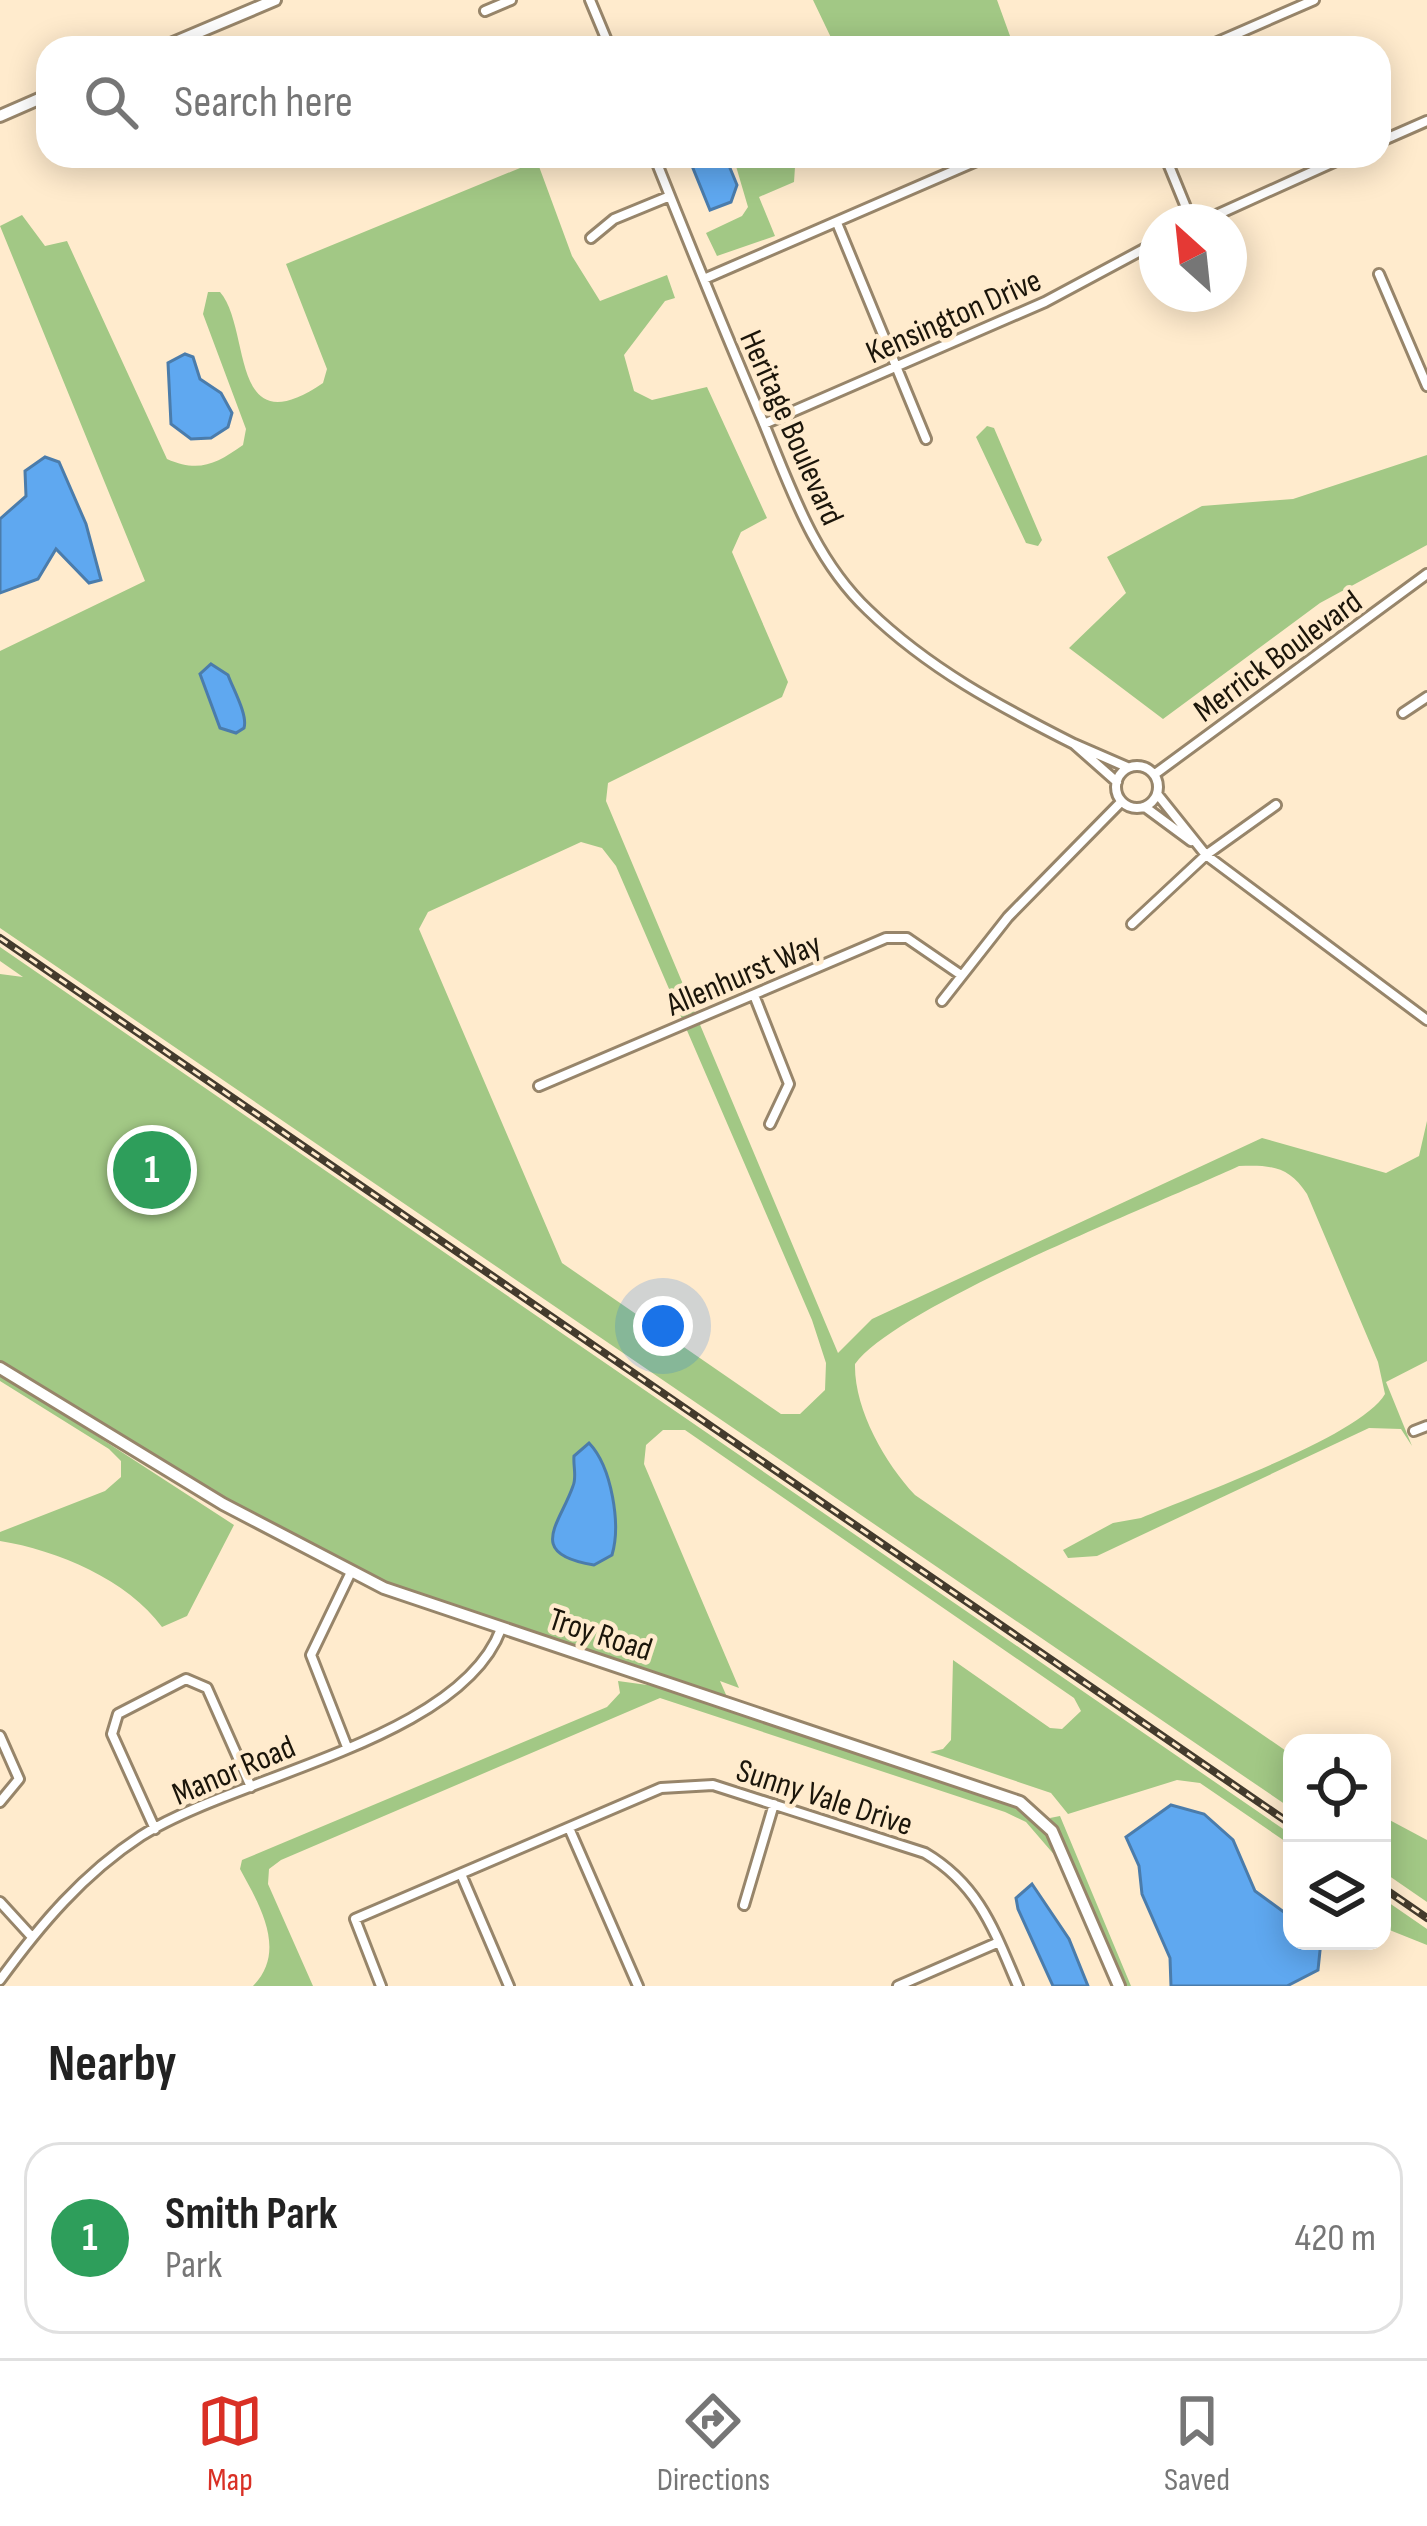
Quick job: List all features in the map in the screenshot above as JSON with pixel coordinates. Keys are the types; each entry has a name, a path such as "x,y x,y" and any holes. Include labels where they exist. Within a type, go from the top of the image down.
{"street":[{"path":"190,36 275,0"},
{"path":"485,10 511,0"},
{"path":"590,0 605,36"},
{"path":"1232,36 1314,0"},
{"path":"0,116 36,100"},
{"path":"1391,137 1427,122"},
{"name":"Heritage Boulevard","path":"659,168 802,517 864,607 967,689 1129,768"},
{"path":"704,279 961,168"},
{"path":"1171,168 1188,204"},
{"path":"1237,204 1320,168"},
{"path":"591,238 614,219 670,196"},
{"path":"837,223 926,439"},
{"name":"Kensington Drive","path":"764,424 1045,302 1139,252"},
{"path":"1379,274 1427,386"},
{"name":"Merrick Boulevard","path":"1155,774 1427,574"},
{"path":"1403,712 1427,697"},
{"name":"Heritage Boulevard","path":"1075,744 1117,782"},
{"path":"1121,802 1117,782 1129,768 1143,766 1155,774 1158,795 1191,842"},
{"path":"1145,807 1158,795"},
{"path":"1121,802 1145,807 1427,1020"},
{"path":"942,1000 1008,917 1121,802"},
{"path":"1132,924 1206,855 1276,805"},
{"name":"Allenhurst Way","path":"539,1086 898,936 919,944 961,975"},
{"path":"754,995 789,1084 770,1124"},
{"name":"Troy Road","path":"0,1368 146,1459 351,1572 500,1629 1020,1802 1052,1831 1119,1986"},
{"path":"1414,1431 1427,1426"},
{"path":"347,1747 310,1655 351,1572"},
{"name":"Manor Road","path":"0,1980 60,1902 155,1829 421,1714 490,1652 500,1629"},
{"path":"155,1829 112,1734 118,1714 186,1679 207,1688 250,1787"},
{"path":"0,1736 20,1779 0,1802"},
{"name":"Sunny Vale Drive","path":"381,1986 355,1919 661,1788 688,1783 713,1785 925,1853 951,1869 985,1908 1018,1986"},
{"path":"744,1905 774,1804"},
{"path":"568,1828 638,1986"},
{"path":"461,1874 509,1986"},
{"path":"0,1902 32,1936"},
{"path":"898,1986 999,1942"}],"green space":[{"path":"813,0 997,0 1010,36 830,36"},
{"path":"520,168 540,168 572,256 600,301 667,275 675,298 665,301 624,355 634,391 652,400 707,387 767,518 741,532 732,552 788,682 782,697 608,783 606,801 838,1353 872,1319 1262,1138 1386,1173 1419,1156 1427,1121 1427,1361 1386,1382 1412,1446 1401,1429 1369,1428 1097,1556 1068,1558 1063,1550 1113,1523 1141,1518 1311,1446 1370,1411 1385,1394 1378,1362 1307,1194 1293,1178 1270,1167 1239,1166 975,1285 922,1313 855,1364 860,1399 873,1434 915,1495 1283,1749 1283,1803 0,928 0,651 145,581 0,226 22,215 45,246 67,241 167,459 207,464 243,445 246,429 203,314 208,292 220,292 230,309 257,393 271,401 293,399 323,383 327,369 286,264","holes":["581,842 602,848 616,866 812,1320 826,1363 825,1390 800,1414 781,1414 562,1263 419,929 428,912"]},
{"path":"737,168 795,168 794,182 759,197 775,236 717,256 706,233 742,216 748,207"},
{"path":"987,426 994,428 1042,540 1038,546 1026,543 976,437"},
{"path":"1427,455 1427,545 1320,603 1163,719 1069,648 1126,593 1107,557 1202,506 1293,499"},
{"path":"0,947 1283,1829 1283,1840 1200,1783 1177,1780 1068,1814 1051,1793 930,1752 943,1749 951,1740 953,1660 1050,1728 1062,1729 1081,1711 1074,1698 685,1430 663,1430 646,1445 644,1464 739,1688 720,1681 727,1697 376,1582 172,1471 0,1361 0,974 23,977 0,961"},
{"path":"0,1373 234,1525 187,1616 162,1627 130,1595 90,1570 0,1541 0,1532 105,1491 121,1477 121,1461 0,1381"},
{"path":"618,1681 662,1687 1015,1805 1044,1827 1057,1858 1026,1822 1005,1812 660,1698 281,1860 269,1869 268,1884 313,1986 253,1986 263,1972 269,1943 262,1912 240,1869 242,1860 607,1707 620,1693"},
{"path":"1060,1816 1131,1986 1123,1986 1050,1818"},
{"path":"1391,1821 1427,1840 1427,1902 1391,1877"},
{"path":"1391,1904 1427,1929 1427,1945 1391,1931"}],"water":[{"path":"693,168 730,168 737,185 731,202 710,210"},
{"path":"185,354 193,357 200,379 221,393 232,413 228,427 211,438 191,439 171,424 168,363"},
{"path":"45,457 59,462 86,524 101,580 89,583 56,549 38,579 0,593 0,519 26,496 25,471"},
{"path":"211,664 228,675 239,702 245,723 236,733 220,728 200,674"},
{"path":"589,1443 609,1481 615,1528 612,1555 594,1565 560,1553 553,1536 574,1483 574,1456"},
{"path":"1171,1805 1204,1814 1233,1840 1255,1891 1283,1911 1283,1950 1320,1950 1318,1970 1287,1986 1171,1986 1170,1958 1142,1894 1139,1866 1126,1837"},
{"path":"1032,1884 1069,1939 1088,1986 1053,1986 1018,1909 1016,1898"}],"railway":[{"path":"0,938 1283,1819"},
{"path":"1391,1893 1427,1918"}],"place":[{"name":"Smith Park","path":"152,1170"}]}
